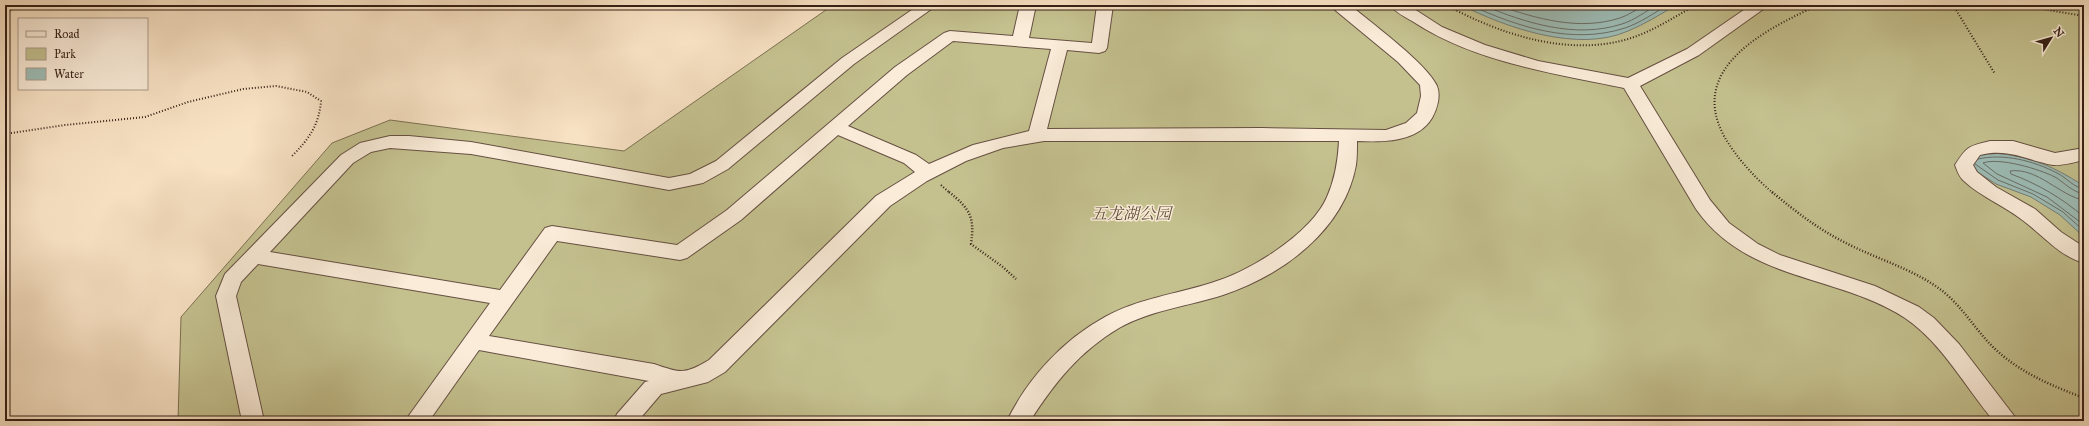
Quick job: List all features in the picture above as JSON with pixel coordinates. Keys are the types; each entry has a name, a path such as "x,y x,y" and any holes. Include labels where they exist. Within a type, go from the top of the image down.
{"street":[{"path":"254,421 226,296 232,279 347,159 366,147 390,142 410,142 471,148 669,184 687,183 705,176 722,165 848,61 929,5"},
{"path":"1020,42 1028,5"},
{"path":"416,421 552,234 680,253 734,215 901,71 950,36 1099,48 1105,5"},
{"path":"624,421 653,388 674,381 700,376 717,366 883,201 941,164 989,145 1015,138 1037,136 1255,134 1386,136 1403,132 1418,125 1427,113 1431,96 1427,84 1416,71 1349,12 1337,5"},
{"path":"1398,5 1436,30 1479,48 1535,65 1630,84 1693,52 1761,5"},
{"path":"1037,136 1060,45"},
{"path":"1630,84 1708,213 1729,235 1743,245 1772,260 1871,292 1911,312 1930,326 1949,345 1995,408 2007,421"},
{"path":"836,127 910,159 928,172"},
{"path":"1018,421 1045,380 1077,346 1113,322 1153,306 1218,289 1256,272 1296,247 1316,226 1336,199 1347,165 1348,136"},
{"path":"2084,154 2055,159 2013,148 1990,147 1974,151 1964,165 1969,176 1989,191 2028,214 2054,237 2084,256"},
{"path":"254,256 505,298"},
{"path":"474,341 654,373 674,381"}],"path":[{"path":"1446,5 1494,28 1546,41 1578,46 1607,44 1628,39 1696,5"},
{"path":"1818,5 1778,25 1751,44 1739,54 1719,78 1714,97 1714,109 1718,123 1731,147 1762,183 1798,214 1852,247 1934,285 1956,301 1990,344 2009,361 2036,379 2084,398"},
{"path":"1953,5 1995,74"},
{"path":"2018,5 2084,16"},
{"path":"5,134 65,125 145,117 188,102 243,89 276,86 307,92 321,101 320,117 313,135 292,156"},
{"path":"928,172 971,214 974,227 971,244 1003,267 1016,279"}],"green space":[{"name":"五龙湖公园","path":"833,5 2084,5 2084,421 178,421 181,317 332,143 390,120 624,151"}],"water":[{"path":"1461,5 1676,5 1628,31 1608,37 1565,39 1543,35 1499,22"},
{"path":"1986,152 2026,158 2048,166 2084,186 2084,237 2060,215 2031,197 1996,184 1971,168 1971,158"}],"waterway":[{"path":"5,12 14,5"}]}
